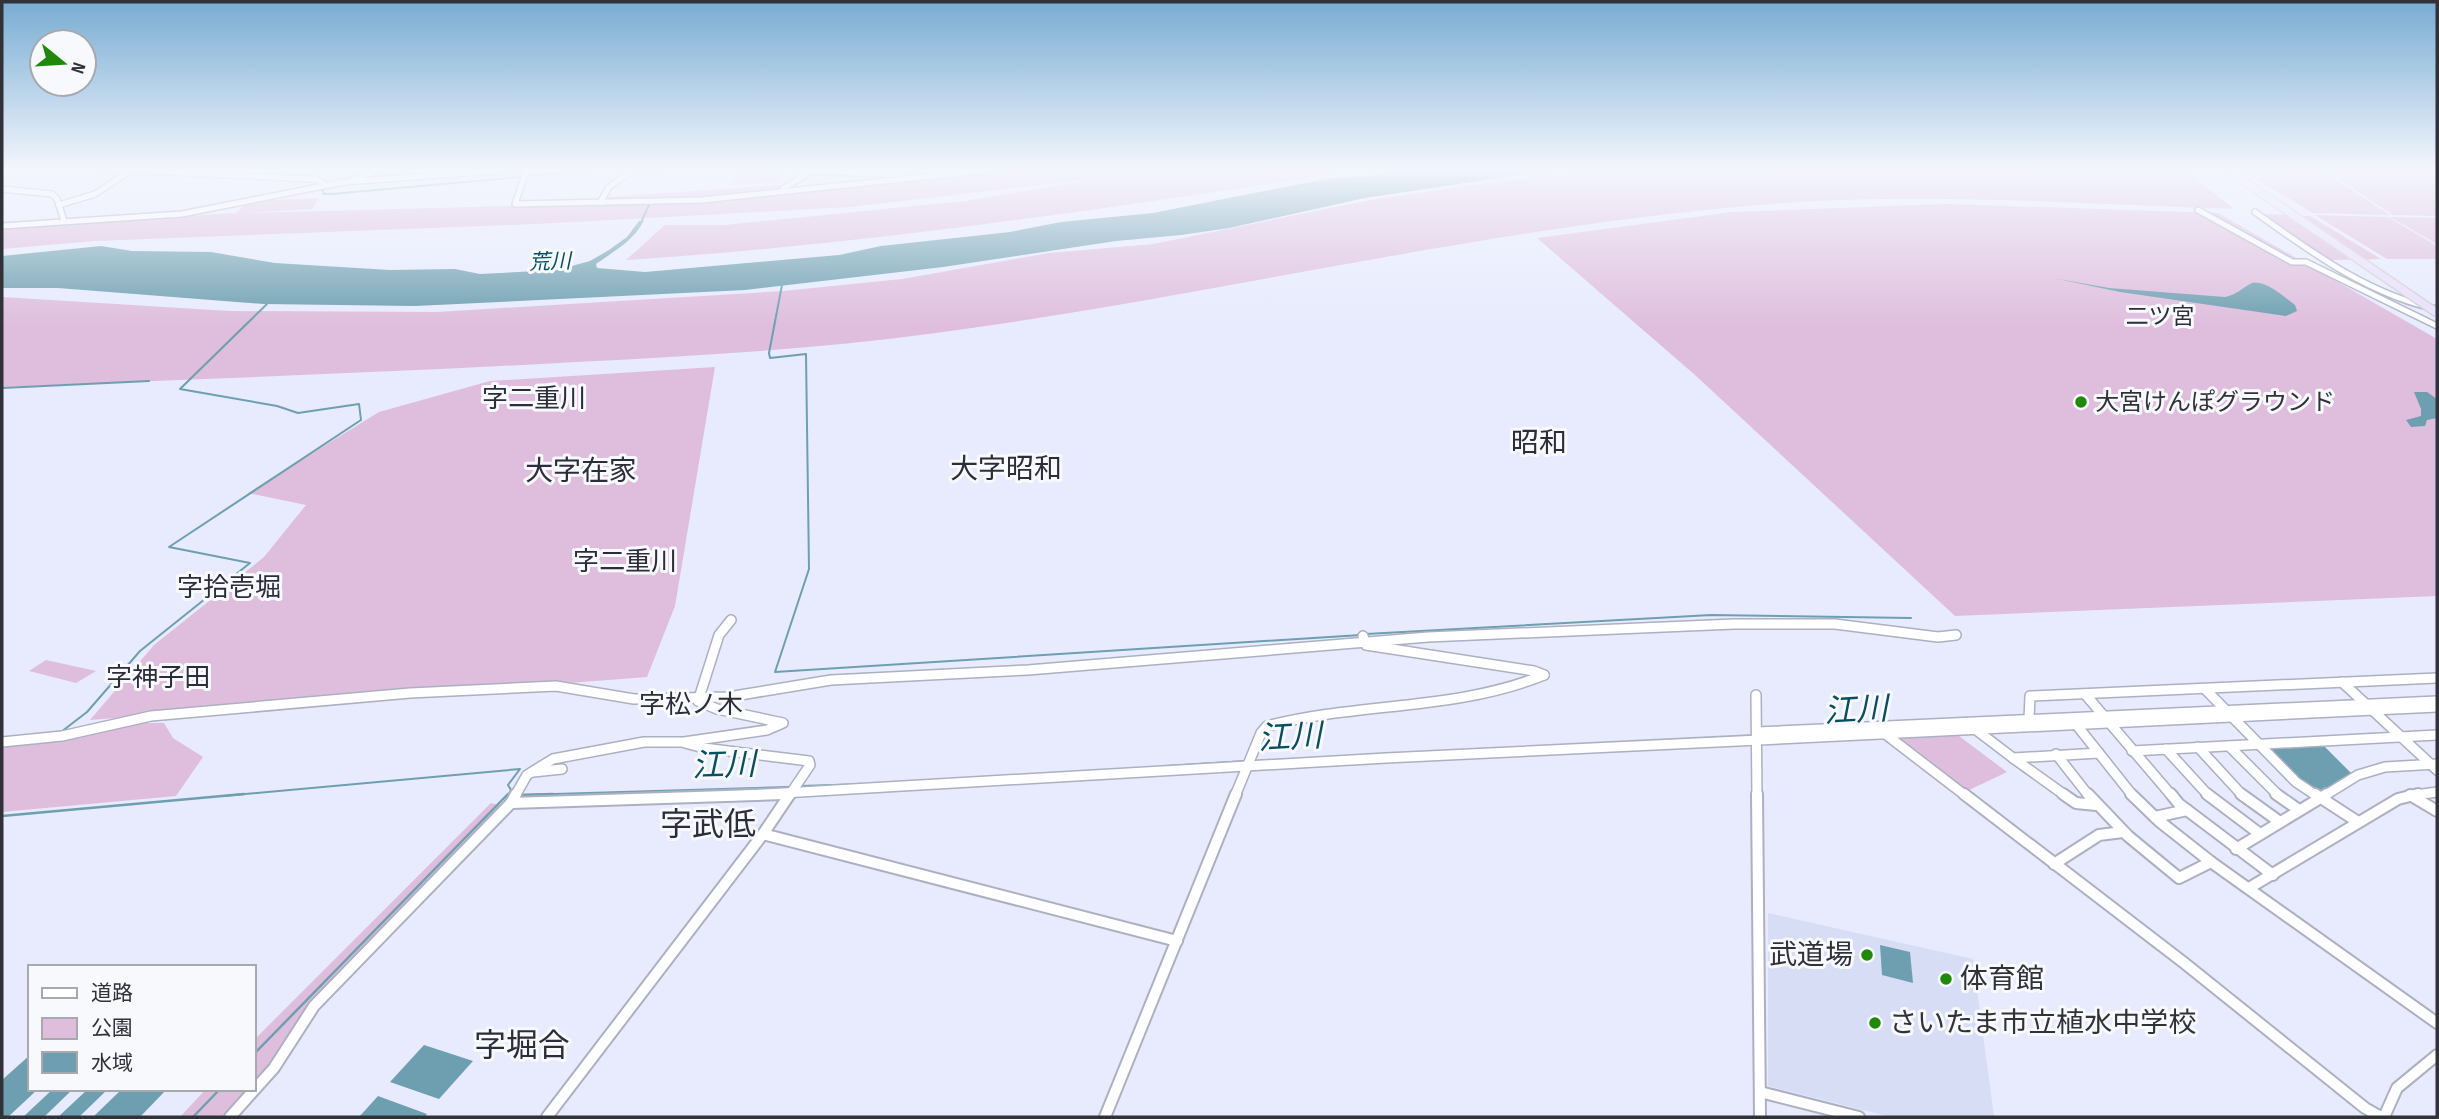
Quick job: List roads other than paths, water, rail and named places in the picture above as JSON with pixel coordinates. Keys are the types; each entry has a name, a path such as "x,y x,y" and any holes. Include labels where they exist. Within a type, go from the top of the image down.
{"main road":[{"path":"2304,221 2437,311"}],"street":[{"path":"2,226 61,221"},
{"path":"2220,221 2292,262 2306,262 2437,326"},
{"path":"2268,221 2302,246 2395,298 2437,311"},
{"path":"256,1088 274,1068 303,1020 321,999 515,798 527,775 553,759 644,742 684,742 767,730 783,723 771,717 701,704 698,698 719,635 731,621"},
{"path":"2,741 62,736 151,716 410,693 556,686 634,699 742,696 844,679 1028,670 1364,639 1734,624 1835,624 1938,637 1956,635"},
{"path":"1105,1117 1261,733 1267,726 1318,714 1489,693 1544,675 1416,651 1366,645 1364,639"},
{"path":"2029,719 2030,696 2437,678"},
{"path":"2342,682 2435,766"},
{"path":"2205,689 2296,782 2358,822"},
{"path":"2085,694 2132,751 2187,810 2273,874"},
{"path":"1756,695 1760,1117"},
{"path":"515,798 796,788 1757,736 2369,707 2437,701"},
{"path":"2369,707 2437,707"},
{"path":"1757,736 1884,733 2029,719 2074,721 2130,793 2155,817 2211,862 2437,1023"},
{"path":"1972,726 2076,803 2096,805"},
{"path":"1884,733 2267,1028 2365,1108 2382,1117 2394,1089 2437,1055"},
{"path":"2132,751 2437,735"},
{"path":"547,1117 763,834 810,765 803,759 697,747 684,742"},
{"path":"2229,746 2272,791 2299,810"},
{"path":"2198,747 2244,797 2280,822"},
{"path":"2166,749 2207,794 2260,834"},
{"path":"2013,758 2099,753"},
{"path":"2056,754 2096,805 2123,832 2179,878 2211,862"},
{"path":"2236,849 2358,775 2385,766 2435,766"},
{"path":"527,775 540,770 562,769"},
{"path":"2249,888 2410,794 2437,792"},
{"path":"2410,794 2437,811"},
{"path":"2155,817 2187,810"},
{"path":"2054,864 2099,835 2123,832"},
{"path":"763,834 1177,941"},
{"path":"230,1117 253,1091"},
{"path":"1760,1092 1859,1117"}],"water":[{"name":"荒川","path":"639,221 643,221 629,240 596,264 597,268 645,272 839,255 881,246 1010,232 1061,222 1260,221 1181,235 1116,241 943,267 745,290 415,306 264,304 58,288 2,288 2,256 101,246 132,251 211,252 275,263 390,270 455,269 480,274 557,270 590,261 627,237"},
{"path":"2053,278 2109,288 2225,297 2250,284 2261,283 2295,305 2297,311 2286,316 2120,292"},
{"path":"2414,392 2427,392 2437,399 2437,418 2427,420 2425,426 2411,427 2406,420 2421,416"},
{"path":"2323,745 2351,773 2318,793 2301,782 2269,748"},
{"path":"1880,945 1910,952 1913,983 1882,975"},
{"path":"424,1045 473,1061 439,1099 390,1082"},
{"path":"28,1057 28,1091 36,1091 8,1117 2,1117 2,1080"},
{"path":"51,1091 71,1091 44,1117 23,1117"},
{"path":"86,1091 106,1091 79,1117 58,1117"},
{"path":"120,1091 165,1091 140,1117 93,1117"},
{"path":"378,1096 427,1114 425,1117 359,1117"}],"waterway":[{"path":"782,285 769,353 770,358 806,354 809,569 775,672 1361,635"},
{"path":"61,732 87,712 140,651 250,563 169,547 361,420 359,404 298,413 277,406 180,389 267,304"},
{"path":"2,388 149,381"},
{"path":"1366,634 1711,615 1911,618"},
{"name":"江川","path":"1255,761 1291,759"},
{"name":"江川","path":"1167,766 1246,761"},
{"path":"224,796 520,769 508,785 511,790 509,794"},
{"name":"江川","path":"801,786 868,784"},
{"name":"江川","path":"553,794 521,795 791,787"},
{"path":"2,816 244,794"},
{"name":"江川","path":"256,1052 508,794"},
{"name":"江川","path":"193,1117 218,1091"}],"place":[{"name":"大宮けんぽグラウンド","path":"2081,402"},
{"name":"武道場","path":"1867,955"},
{"name":"体育館","path":"1946,979"},
{"name":"さいたま市立植水中学校","path":"1875,1023"}],"district":[{"name":"二ツ宮","path":"2160,317"},
{"name":"字二重川","path":"534,399"},
{"name":"昭和","path":"1539,443"},
{"name":"大字昭和","path":"1006,469"},
{"name":"大字在家","path":"581,471"},
{"name":"字二重川","path":"625,562"},
{"name":"字拾壱堀","path":"229,588"},
{"name":"字神子田","path":"158,678"},
{"name":"字松ノ木","path":"691,705"},
{"name":"字武低","path":"708,825"},
{"name":"字堀合","path":"522,1046"}]}
